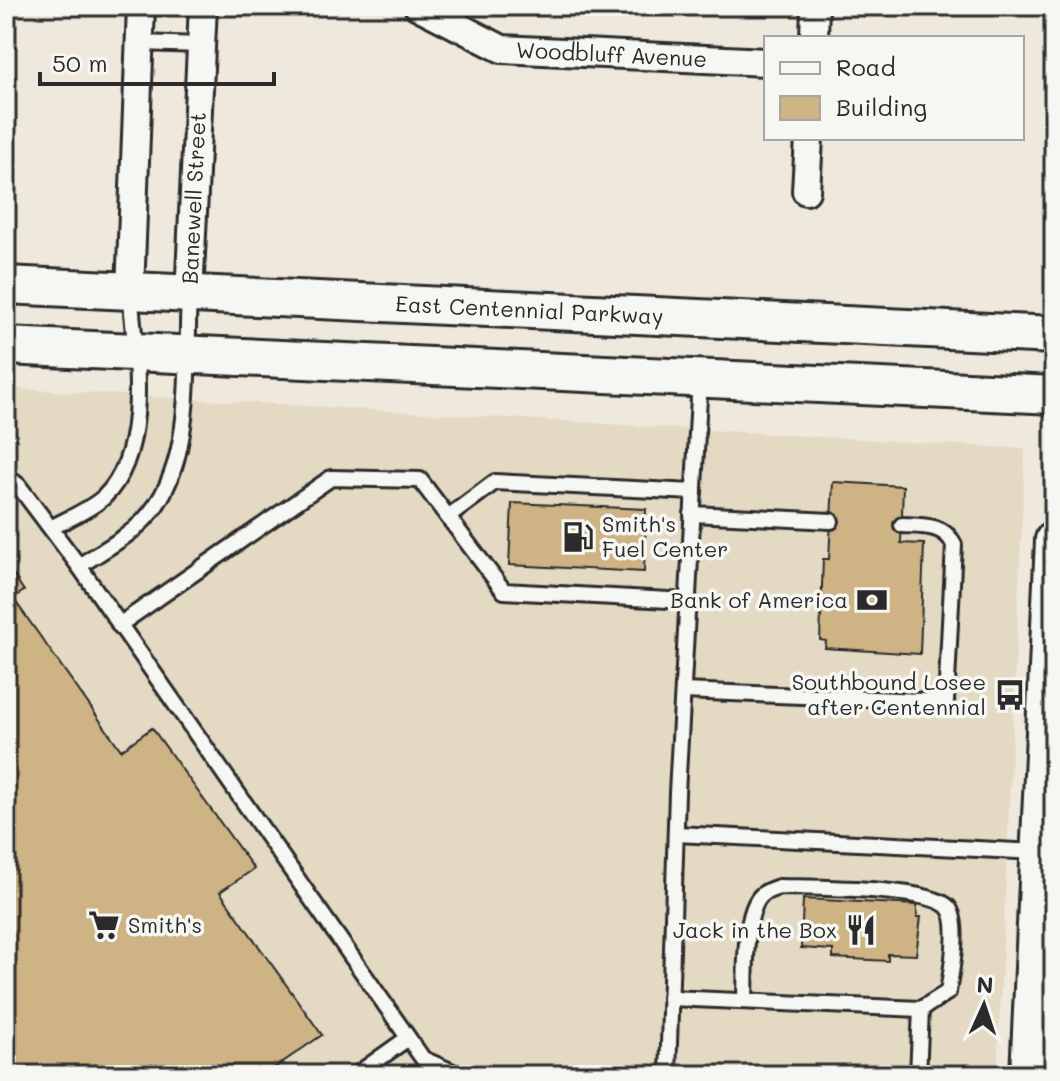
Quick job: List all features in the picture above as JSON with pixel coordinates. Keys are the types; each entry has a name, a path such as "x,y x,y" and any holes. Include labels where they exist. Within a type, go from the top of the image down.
{"main road":[{"name":"East Centennial Parkway","path":"6,285 1054,335"},
{"path":"6,346 1054,395"},
{"path":"1029,1075 1054,540"}],"street":[{"path":"130,291 141,6"},
{"name":"Banewell Street","path":"189,296 203,6"},
{"name":"Woodbluff Avenue","path":"418,6 502,49 764,62"},
{"path":"814,36 815,6"},
{"path":"806,191 809,140"}],"lane":[{"path":"140,43 202,45"},
{"path":"51,528 103,498 129,463 135,435 135,352 130,291"},
{"path":"79,566 144,520 168,484 181,451 189,296"},
{"path":"668,1075 676,834 700,379"},
{"path":"6,476 18,485 79,566 423,1059 455,1073 489,1075"},
{"path":"119,625 331,478 420,480 504,591 687,601"},
{"path":"448,517 495,482 694,492"},
{"path":"692,514 831,521"},
{"path":"683,691 946,702 954,545 949,535 940,530 902,525"},
{"path":"676,834 1039,852"},
{"path":"670,998 921,1009 948,992 953,917 948,908 934,898 910,894 779,887 763,893 755,904 745,1001"},
{"path":"918,1075 921,1009"},
{"path":"356,1075 408,1038"}],"shaded area":[{"path":"6,388 1025,449 997,1075 6,1075"}],"building":[{"name":"Bank of America","path":"833,482 903,486 901,543 924,544 920,654 825,648 826,641 820,640 823,559 829,559"},
{"name":"Smith's Fuel Center","path":"512,503 646,509 644,572 509,565"},
{"path":"6,563 24,591 13,598 121,750 152,728 254,869 220,892 322,1035 264,1075 6,1075"},
{"name":"Jack in the Box","path":"803,899 917,905 917,917 921,917 916,955 888,954 888,961 833,958 833,950 801,948"}],"place":[{"name":"Smith's Fuel Center","path":"578,537"},
{"name":"Bank of America","path":"872,600"},
{"name":"Southbound Losee after Centennial","path":"1010,695"},
{"name":"Smith's","path":"104,925"},
{"name":"Jack in the Box","path":"861,930"}]}
